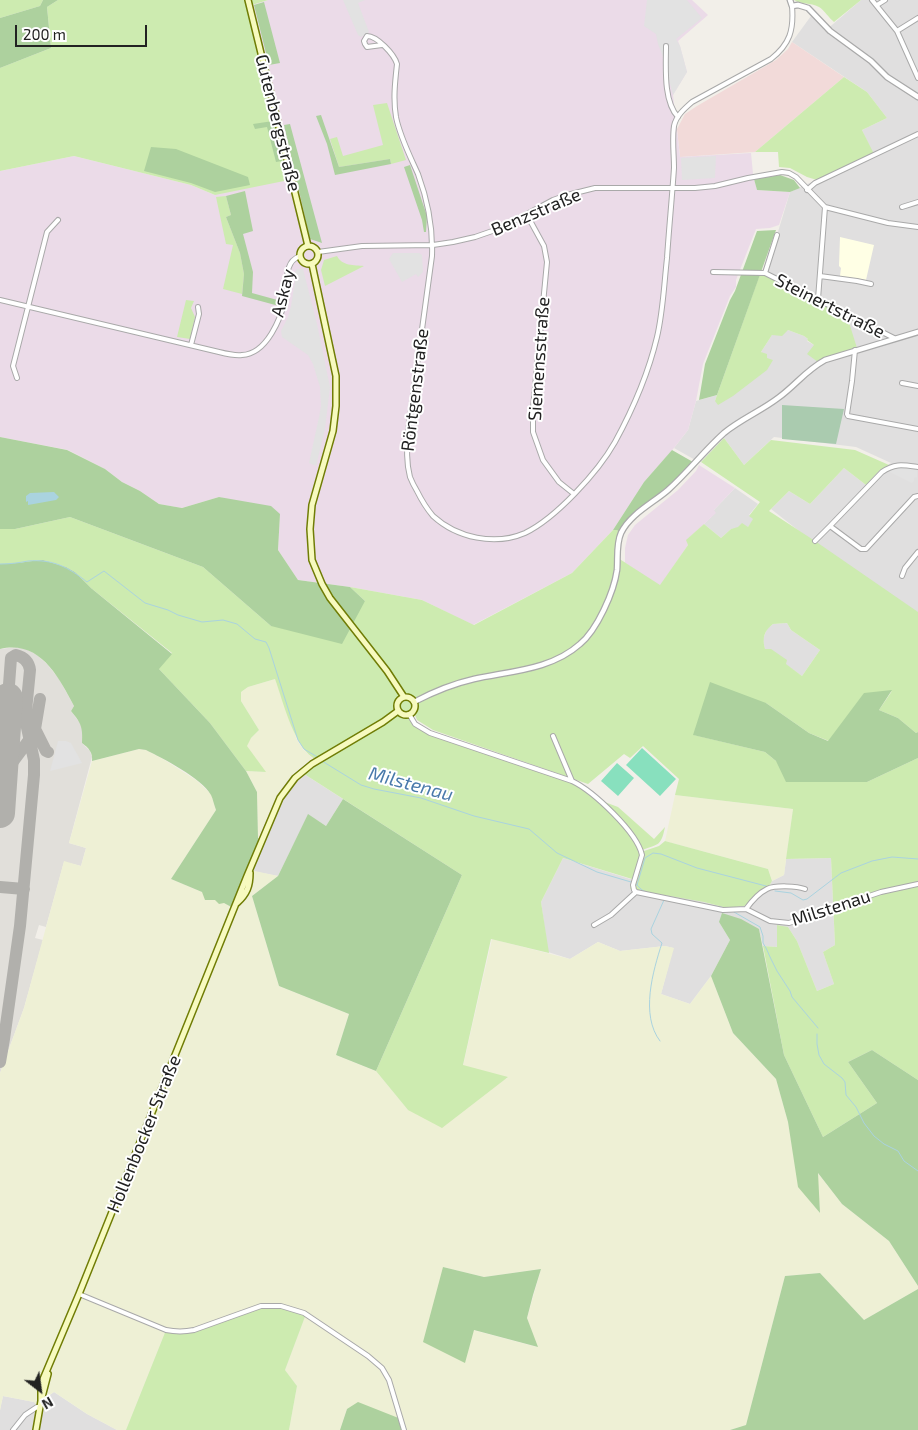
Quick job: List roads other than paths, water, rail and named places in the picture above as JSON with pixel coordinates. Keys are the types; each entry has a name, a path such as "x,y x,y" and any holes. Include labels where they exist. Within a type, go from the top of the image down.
{"main road":[{"name":"Gutenbergstraße","path":"248,0 308,246"},
{"path":"308,246 315,248 318,252 317,260 312,264 304,263 300,256 302,249 308,246"},
{"path":"312,264 336,376 336,406 333,431 312,505 310,529 312,560 330,598 387,670 404,697 410,698 414,702 414,708 409,714 403,714 398,711 398,702 404,697"},
{"name":"Hollenbocker Straße","path":"36,1430 50,1365 280,798 295,778 320,759 383,722 398,711"}],"street":[{"path":"666,46 666,80 673,112 678,117 682,110 692,102 777,54 787,42 793,25 790,0"},
{"path":"872,0 896,31 918,78"},
{"path":"877,5 886,0"},
{"path":"792,6 798,5 808,8 830,31 871,60 887,77 917,95"},
{"path":"896,31 918,18"},
{"name":"Röntgenstraße","path":"382,45 391,53 397,64 394,98 396,118 400,134 427,202 433,245 408,432 407,460 411,479 420,498 433,516 448,527 465,535 483,539 502,539 524,534 558,511 613,445 631,411 645,379 657,336 663,300 672,187 674,125 678,117"},
{"path":"807,190 815,183 918,134"},
{"name":"Benzstraße","path":"318,252 362,246 433,245 454,242 501,228 553,200 582,190 596,188 695,188 715,186 782,172 796,177 825,208"},
{"path":"902,207 918,202"},
{"path":"818,299 825,208 888,223 918,227"},
{"name":"Siemensstraße","path":"527,215 544,246 547,262 533,408 533,432 543,460 560,482 574,494"},
{"path":"17,378 13,366 47,232 58,220"},
{"name":"Steinertstraße","path":"765,273 778,235"},
{"name":"Askay","path":"0,300 242,356 255,352 263,346 271,334 286,296 288,269 291,261 300,256"},
{"name":"Steinertstraße","path":"713,272 765,273 894,338"},
{"path":"820,276 857,280 871,284"},
{"path":"191,345 199,314 198,307"},
{"path":"414,702 457,683 543,664 564,656 577,647 593,630 608,598 617,570 619,537 630,520 666,491 718,439 735,425 780,397 816,365 855,350 918,332"},
{"path":"855,350 848,416 918,429"},
{"path":"902,383 918,386"},
{"path":"815,541 882,472 895,465 918,467"},
{"path":"830,526 862,549 866,549 914,497 918,496"},
{"path":"902,576 905,568 918,552"},
{"path":"409,714 415,724 430,733 572,781 589,792 617,816 636,842 642,854 633,885 636,892 611,915 594,925"},
{"path":"553,736 572,781"},
{"name":"Milstenau","path":"636,892 723,910 746,909 770,922 789,923 880,892 918,884"},
{"name":"Milstenau","path":"746,909 751,902 768,889 798,887 805,889"},
{"path":"79,1294 166,1330 173,1331 188,1331 261,1306 281,1306 304,1313 368,1356 382,1368 389,1380 404,1430"},
{"path":"13,1430 25,1415 36,1407 40,1408"}],"water":[{"path":"54,492 59,497 56,500 28,505 28,501 26,502 26,496 30,493"}],"waterway":[{"name":"Milstenau","path":"0,564 45,561 67,568 87,582 104,571 145,603 202,622 223,620 237,624 255,639 266,642 298,740 304,749 319,758"},
{"name":"Milstenau","path":"322,761 361,785 421,798 474,816 529,829 557,853 597,872 637,885 645,858 653,853 661,854 697,868 766,886"},
{"name":"Milstenau","path":"775,891 791,893 803,900 807,899 841,873 872,861 892,857 918,859"},
{"path":"637,885 646,892"},
{"path":"672,898 725,908"},
{"path":"660,1041 654,1030 649,1006 652,979 662,943 652,934 651,929 664,900"},
{"path":"734,912 760,927 763,943 777,971 792,997 818,1028"},
{"path":"817,1034 819,1055 824,1064 845,1082 846,1095 856,1107 864,1123 874,1136 898,1151 904,1161 918,1171"}]}
